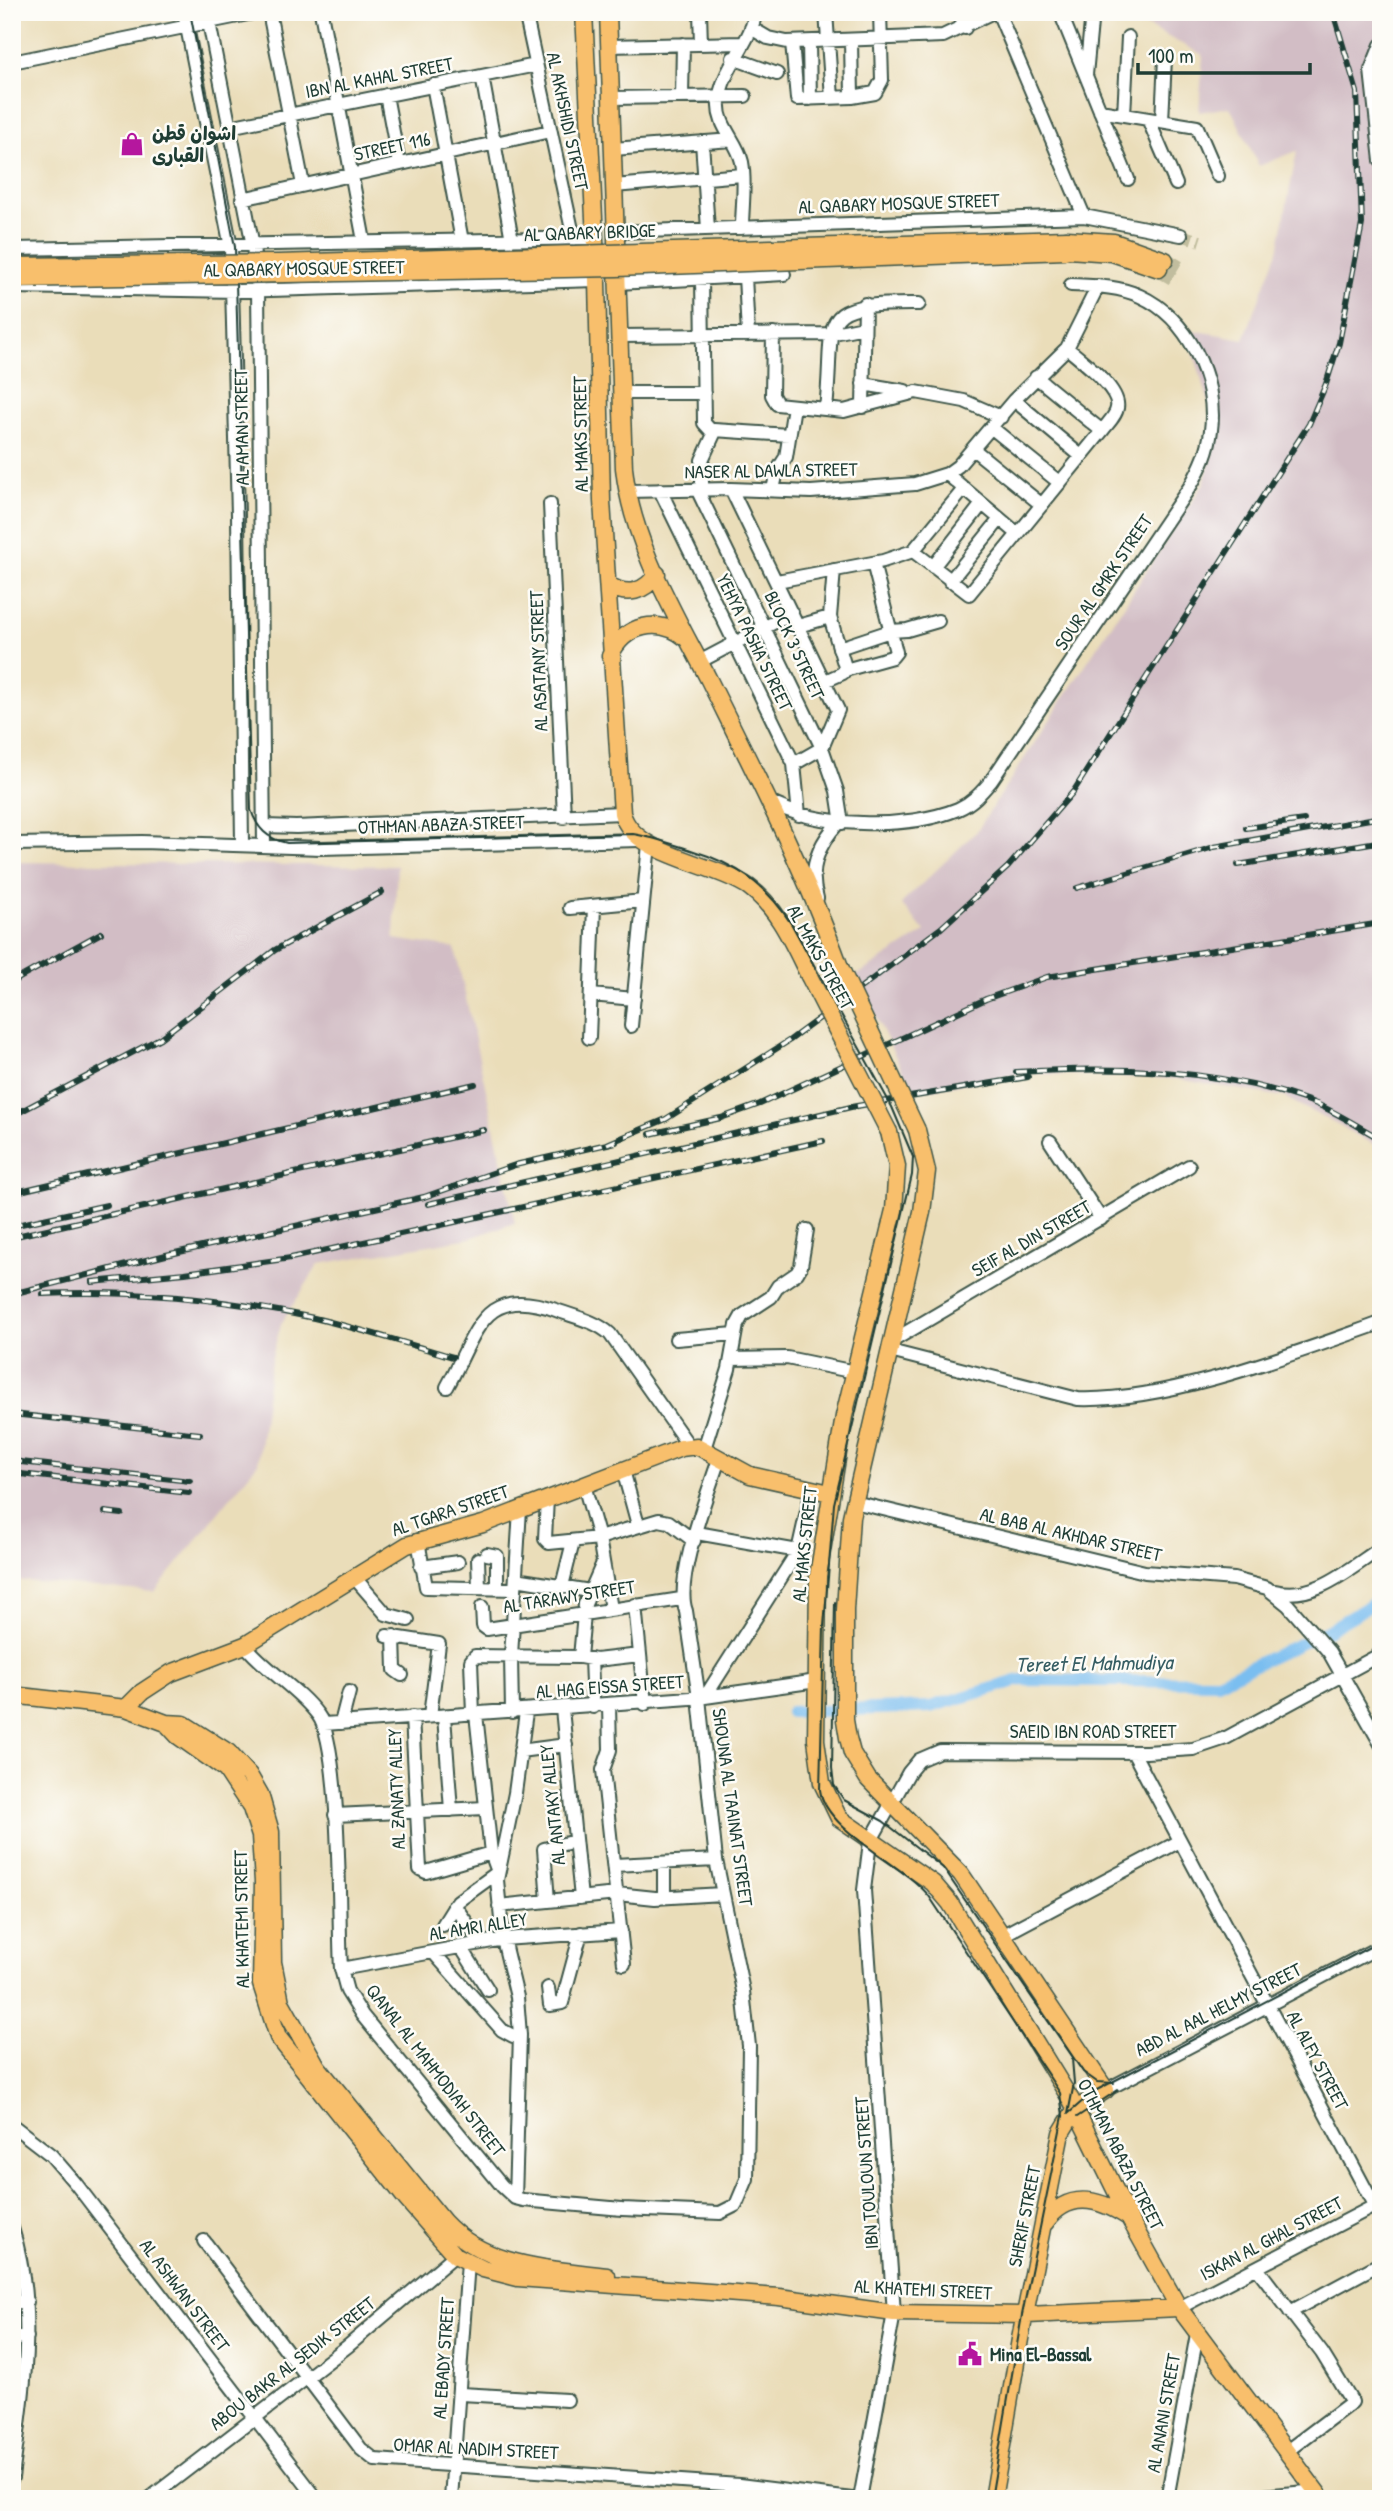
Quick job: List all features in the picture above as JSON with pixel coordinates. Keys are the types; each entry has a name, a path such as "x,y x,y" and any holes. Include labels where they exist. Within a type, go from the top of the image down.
{"main road":[{"name":"AL MAKS STREET","path":"584,12 597,280 610,656 622,813 628,827 645,842 721,872 750,888 774,911 889,1132 896,1158 897,1186 830,1493 818,1576 816,1741 822,1783 839,1818 870,1842"},
{"name":"AL MAKS STREET","path":"608,12 621,393 627,491 634,519 687,639 822,915 840,967 924,1149 926,1190 854,1502 848,1542 845,1637 848,1738 852,1753 867,1779 894,1804"},
{"name":"AL QABARY BRIDGE","path":"12,279 617,268 1114,242 1136,247 1162,265"},
{"name":"AL QABARY BRIDGE","path":"12,266 278,263 1066,245"},
{"path":"608,585 622,592 638,591 657,574"},
{"path":"610,656 618,641 639,627 664,626 687,639"},
{"path":"697,1447 750,1475 830,1493"},
{"name":"AL TGARA STREET","path":"126,1708 142,1692 171,1673 245,1645 418,1540 471,1528 623,1470 697,1447"},
{"path":"16,1694 126,1708 166,1723"},
{"name":"AL KHATEMI STREET","path":"166,1723 178,1736 226,1770 251,1808 260,1836 263,1882 261,1984 278,2037 407,2200 461,2259 518,2278 779,2297 894,2313 1025,2315 1179,2308"},
{"name":"AL KHATEMI STREET","path":"166,1723 193,1728 228,1752 249,1775 260,1794 272,1840 274,1962 281,2002 317,2066 444,2222 466,2243 503,2261 655,2282 666,2287"},
{"name":"OTHMAN ABAZA STREET","path":"894,1804 950,1860 1106,2090"},
{"name":"OTHMAN ABAZA STREET","path":"870,1842 922,1875 942,1892 1038,2042 1179,2308 1320,2495"},
{"name":"ABD AL AAL HELMY STREET","path":"1075,2110 1106,2090"},
{"name":"SHERIF STREET","path":"993,2499 1025,2315 1061,2133 1075,2110"},
{"path":"1044,2225 1055,2210 1077,2199 1102,2203 1129,2218"}],"street":[{"path":"12,62 185,19 258,12"},
{"path":"269,12 303,185"},
{"path":"321,12 364,241"},
{"name":"AL AKHSHIDI STREET","path":"525,12 574,239"},
{"path":"700,12 701,44"},
{"path":"742,228 742,161 721,122 719,96 733,58 751,28 755,12"},
{"path":"825,12 830,41 831,98"},
{"path":"792,42 795,96 810,99 875,93 880,88 880,12"},
{"path":"959,12 965,28"},
{"path":"751,28 768,38 792,42 943,36 995,12 1084,216"},
{"path":"1060,12 1128,179"},
{"path":"1086,77 1092,12"},
{"name":"AL AMAN STREET","path":"208,18 253,246 258,289 264,846"},
{"name":"AL AMAN STREET","path":"185,19 231,247 230,291 239,515 242,844"},
{"path":"1124,115 1128,37"},
{"path":"852,40 852,97"},
{"path":"808,42 810,99"},
{"path":"608,46 742,43"},
{"path":"682,97 683,44"},
{"path":"1381,45 1371,70 1381,161"},
{"path":"733,58 778,74"},
{"path":"1162,121 1165,58"},
{"name":"IBN AL KAHAL STREET","path":"229,127 536,65"},
{"path":"482,76 512,240"},
{"path":"433,85 462,241"},
{"path":"386,94 399,164"},
{"path":"611,99 745,96"},
{"path":"1100,111 1197,127 1218,176"},
{"path":"1147,119 1176,184"},
{"name":"STREET 116","path":"242,198 550,131"},
{"path":"613,149 732,139"},
{"path":"702,142 708,229"},
{"path":"614,186 742,175"},
{"name":"AL QABARY MOSQUE STREET","path":"616,232 1084,216 1135,223 1181,235"},
{"name":"AL QABARY MOSQUE STREET","path":"12,249 231,247 364,241 593,238"},
{"path":"617,283 784,274"},
{"path":"745,276 748,335"},
{"path":"702,278 704,423 714,430 789,435"},
{"name":"AL QABARY MOSQUE STREET","path":"12,287 230,291 597,280"},
{"name":"SOUR AL GMRK STREET","path":"768,801 799,815 840,823 936,816 960,809 980,794 1175,511 1202,466 1208,447 1212,408 1202,369 1188,340 1172,319 1151,302 1123,290 1071,285"},
{"path":"1018,534 947,474 973,449 1036,377 1068,348 1098,286"},
{"path":"826,409 829,334 834,321 847,310 865,304 919,304"},
{"path":"863,407 865,304"},
{"path":"619,336 829,334 864,327"},
{"path":"773,334 772,395 778,404 844,411 908,392"},
{"path":"914,551 966,595 971,593 1102,432 1116,413 1118,398 1112,389 1068,348"},
{"path":"1036,377 1102,432"},
{"path":"863,384 908,392 940,394 1001,417"},
{"path":"621,393 704,393"},
{"path":"1014,400 1082,456"},
{"path":"773,490 777,471 786,457 794,406"},
{"path":"992,428 1060,483"},
{"path":"700,489 702,460 714,430"},
{"path":"973,449 1042,505"},
{"name":"NASER AL DAWLA STREET","path":"627,491 731,489 811,492 915,484 947,474"},
{"name":"BLOCK 3 STREET","path":"700,489 822,748 837,791 840,823"},
{"path":"731,489 838,713 822,748 794,764"},
{"path":"777,581 873,563 914,551 964,489"},
{"name":"YEHYA PASHA STREET","path":"660,490 794,764 799,815"},
{"name":"AL ASATANY STREET","path":"551,504 564,817"},
{"path":"933,567 982,504"},
{"path":"950,581 1000,519"},
{"path":"825,681 845,670 895,655 873,563"},
{"path":"834,570 830,617 845,670"},
{"path":"699,662 792,613"},
{"path":"798,626 830,617"},
{"path":"839,648 890,631 907,631 938,621"},
{"name":"OTHMAN ABAZA STREET","path":"265,826 622,813"},
{"path":"822,915 815,891 815,861 820,847 840,823"},
{"path":"631,1026 643,901 645,842"},
{"name":"OTHMAN ABAZA STREET","path":"12,844 242,844 321,848 645,842"},
{"path":"570,908 643,901"},
{"path":"589,1038 594,906"},
{"path":"591,995 634,999"},
{"path":"1050,1141 1101,1219"},
{"name":"SEIF AL DIN STREET","path":"891,1346 1189,1166"},
{"path":"697,1447 732,1359 735,1334 742,1316 771,1297 778,1286 797,1273 801,1266 807,1230"},
{"path":"447,1387 492,1310 517,1300 533,1302 593,1323 610,1334 697,1447"},
{"path":"891,1346 1078,1399 1102,1400 1203,1380 1381,1323"},
{"path":"677,1339 735,1334"},
{"path":"732,1359 787,1358 855,1371"},
{"name":"SHOUNA AL TAAINAT STREET","path":"515,2198 665,2212 720,2213 736,2205 747,2179 749,2046 743,1991 716,1860 702,1698 686,1611 681,1599 695,1537 719,1459"},
{"path":"623,1470 638,1525"},
{"path":"584,1485 599,1538 611,1609"},
{"name":"AL HAG EISSA STREET","path":"324,1724 702,1698 797,1551 812,1489"},
{"path":"547,1498 545,1539 550,1543 599,1538 638,1525 665,1520 695,1537 797,1551"},
{"name":"AL BAB AL AKHDAR STREET","path":"854,1502 1145,1572 1249,1581 1269,1590 1309,1626 1342,1672"},
{"path":"512,1712 511,1657 520,1509"},
{"path":"418,1540 426,1587 498,1588 515,1584 562,1586 590,1591"},
{"path":"562,1586 573,1542"},
{"path":"1269,1590 1296,1594 1314,1590 1381,1548"},
{"path":"480,1588 483,1556 498,1556 498,1588"},
{"path":"421,1567 457,1562"},
{"path":"593,1707 585,1658 583,1613 602,1565"},
{"path":"354,1577 386,1614 408,1620"},
{"name":"AL TARAWY STREET","path":"482,1607 484,1628 681,1599"},
{"path":"635,1605 645,1704"},
{"path":"402,1675 395,1670 390,1636 439,1644 430,1716"},
{"path":"245,1645 310,1707 324,1724"},
{"name":"SAEID IBN ROAD STREET","path":"870,1842 894,1804 909,1772 919,1760 940,1751 1177,1751 1210,1744 1342,1672 1381,1654"},
{"path":"498,1872 491,1853 485,1808 472,1658 640,1655"},
{"path":"1342,1672 1381,1744"},
{"path":"702,1698 817,1681"},
{"path":"341,1723 349,1692"},
{"path":"609,1705 610,1749 603,1770 624,1964"},
{"name":"AL ANTAKY ALLEY","path":"562,1709 582,1898"},
{"path":"515,2198 520,2035 517,1997 503,1939 498,1872 520,1793 520,1751 526,1712"},
{"path":"444,1716 451,1810"},
{"name":"AL ZANATY ALLEY","path":"412,1717 418,1865 423,1871 491,1853"},
{"name":"QANAL AL MAHMODIAH STREET","path":"324,1724 329,1745 335,1815 341,1969 347,1991 362,2015 515,2198"},
{"path":"520,1751 566,1745"},
{"name":"AL ALFY STREET","path":"1133,1752 1267,2007 1377,2204"},
{"path":"335,1815 485,1808"},
{"path":"548,1902 544,1849 575,1841"},
{"name":"IBN TOULOUN STREET","path":"860,2499 894,2313 864,1890 870,1842"},
{"path":"1003,1935 1180,1842"},
{"path":"614,1865 716,1860"},
{"path":"664,1863 664,1897"},
{"path":"443,1925 454,1905 498,1872"},
{"path":"499,1906 617,1894 664,1897 722,1894"},
{"path":"454,1905 481,1944"},
{"name":"AL AMRI ALLEY","path":"341,1969 503,1939 621,1931"},
{"path":"548,1988 550,2005 562,2003 581,1933"},
{"path":"461,1947 488,1990"},
{"name":"ABD AL AAL HELMY STREET","path":"1106,2090 1381,1947"},
{"path":"433,1952 502,2031 513,2036 520,2035"},
{"name":"AL ASHWAN STREET","path":"12,2125 51,2155 76,2184 317,2499"},
{"name":"ISKAN AL GHAL STREET","path":"1179,2308 1377,2204"},
{"path":"12,2477 18,2375 27,2337 27,2302 13,2235"},
{"name":"OMAR AL NADIM STREET","path":"204,2241 361,2449 375,2459 739,2485 852,2499"},
{"name":"ABOU BAKR AL SEDIK STREET","path":"149,2499 461,2259"},
{"name":"AL EBADY STREET","path":"451,2499 460,2393 461,2259"},
{"path":"1290,2312 1381,2263"},
{"path":"1257,2268 1322,2353 1352,2402 1287,2451"},
{"path":"12,2302 27,2302"},
{"name":"AL ANANI STREET","path":"1167,2499 1196,2333"},
{"path":"12,2337 27,2337"},
{"path":"460,2393 567,2400"},
{"path":"1231,2499 1320,2495"}],"shaded area":[{"path":"1120,12 1381,12 1381,1148 1284,1097 1178,1079 1025,1073 913,1092 856,976 925,932 901,904 977,831 1204,483 1216,438 1216,424 1186,329 1244,339 1278,251 1297,151 1259,166 1230,107 1199,112 1203,55"},
{"path":"12,862 397,866 394,939 455,948 515,1223 470,1238 319,1264 281,1324 271,1360 258,1463 155,1592 12,1580"}],"waterway":[{"name":"Tereet El Mahmudiya","path":"791,1712 930,1707 1020,1680 1218,1682 1327,1631 1381,1599"}],"tunnel":[{"path":"1181,235 1200,241"},
{"path":"1165,260 1182,270"},
{"path":"1159,269 1176,279"}],"tram line":[{"path":"190,12 235,247 251,810 256,822 268,836 287,843 633,834 670,843 736,869 772,898 792,925 892,1107 913,1157 912,1175 834,1504 824,1626 820,1790 825,1805 850,1833 929,1896 1060,2093 1063,2116 1022,2315 991,2499"},
{"path":"835,1602 834,1785 844,1800 883,1821 943,1868 1083,2072 1097,2082 1114,2083"},
{"path":"1069,2113 1093,2092 1381,1941"},
{"path":"1068,2114 1074,2083 1072,2059"},
{"path":"1077,2117 1118,2090"}],"railway":[{"path":"607,1144 666,1119 790,1040 941,928 1008,867 1073,792 1252,513 1309,424 1326,384 1339,343 1362,224 1357,92 1333,12"},
{"path":"1077,888 1214,847 1381,817"},
{"path":"1246,828 1304,820"},
{"path":"1238,865 1377,842"},
{"path":"12,1116 160,1038 275,950 382,892"},
{"path":"650,1134 721,1118 760,1104 986,999 1047,977 1381,923"},
{"path":"12,982 101,933"},
{"path":"1016,1072 1127,1070 1237,1082 1309,1101 1381,1139"},
{"path":"428,1204 851,1107 1028,1077"},
{"path":"12,1193 475,1084"},
{"path":"12,1237 484,1130"},
{"path":"92,1282 185,1273 291,1258 823,1141"},
{"path":"12,1294 166,1255 424,1197 515,1165 616,1142"},
{"path":"12,1226 107,1205"},
{"path":"43,1294 111,1293 179,1297 281,1311 332,1322 453,1357"},
{"path":"12,1414 200,1434"},
{"path":"12,1461 190,1481"},
{"path":"12,1473 189,1493"},
{"path":"105,1512 122,1514"}],"place":[{"name":"اشوان قطن القبارى","path":"132,144"},
{"name":"Mina El-Bassal","path":"970,2354"}]}
